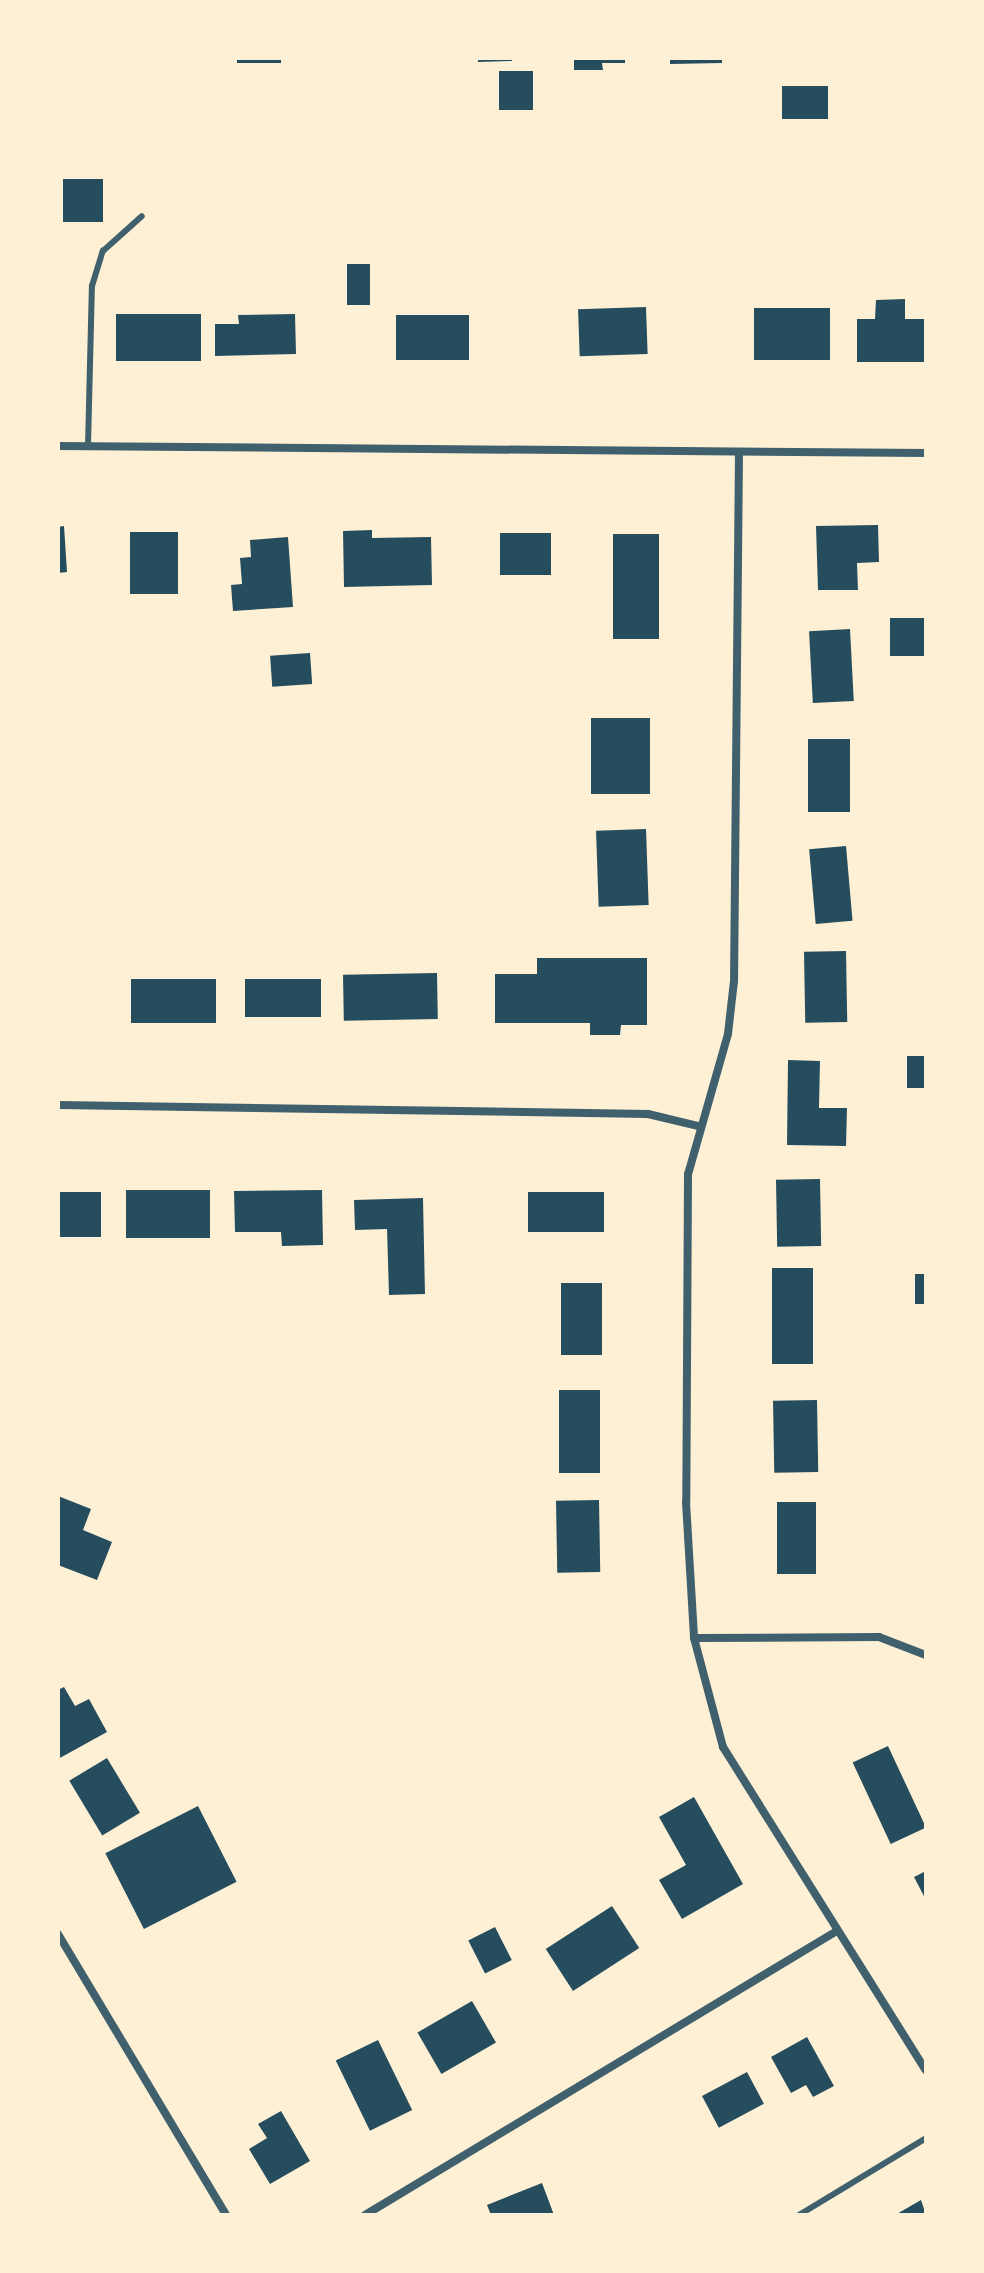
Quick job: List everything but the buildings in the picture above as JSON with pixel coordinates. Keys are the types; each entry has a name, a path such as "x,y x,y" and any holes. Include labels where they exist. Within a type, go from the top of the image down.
{"street":[{"path":"58,446 926,453"},
{"path":"739,453 734,981 728,1034 698,1126 688,1174 687,1562 694,1638 723,1747 835,1932 926,2070"},
{"path":"58,1105 648,1114 698,1126"},
{"path":"694,1638 879,1637 926,1655"},
{"path":"365,2215 835,1932"},
{"path":"58,1934 226,2215"}],"lane":[{"path":"88,446 92,286 103,251 142,216"},
{"path":"799,2215 926,2138"}]}
